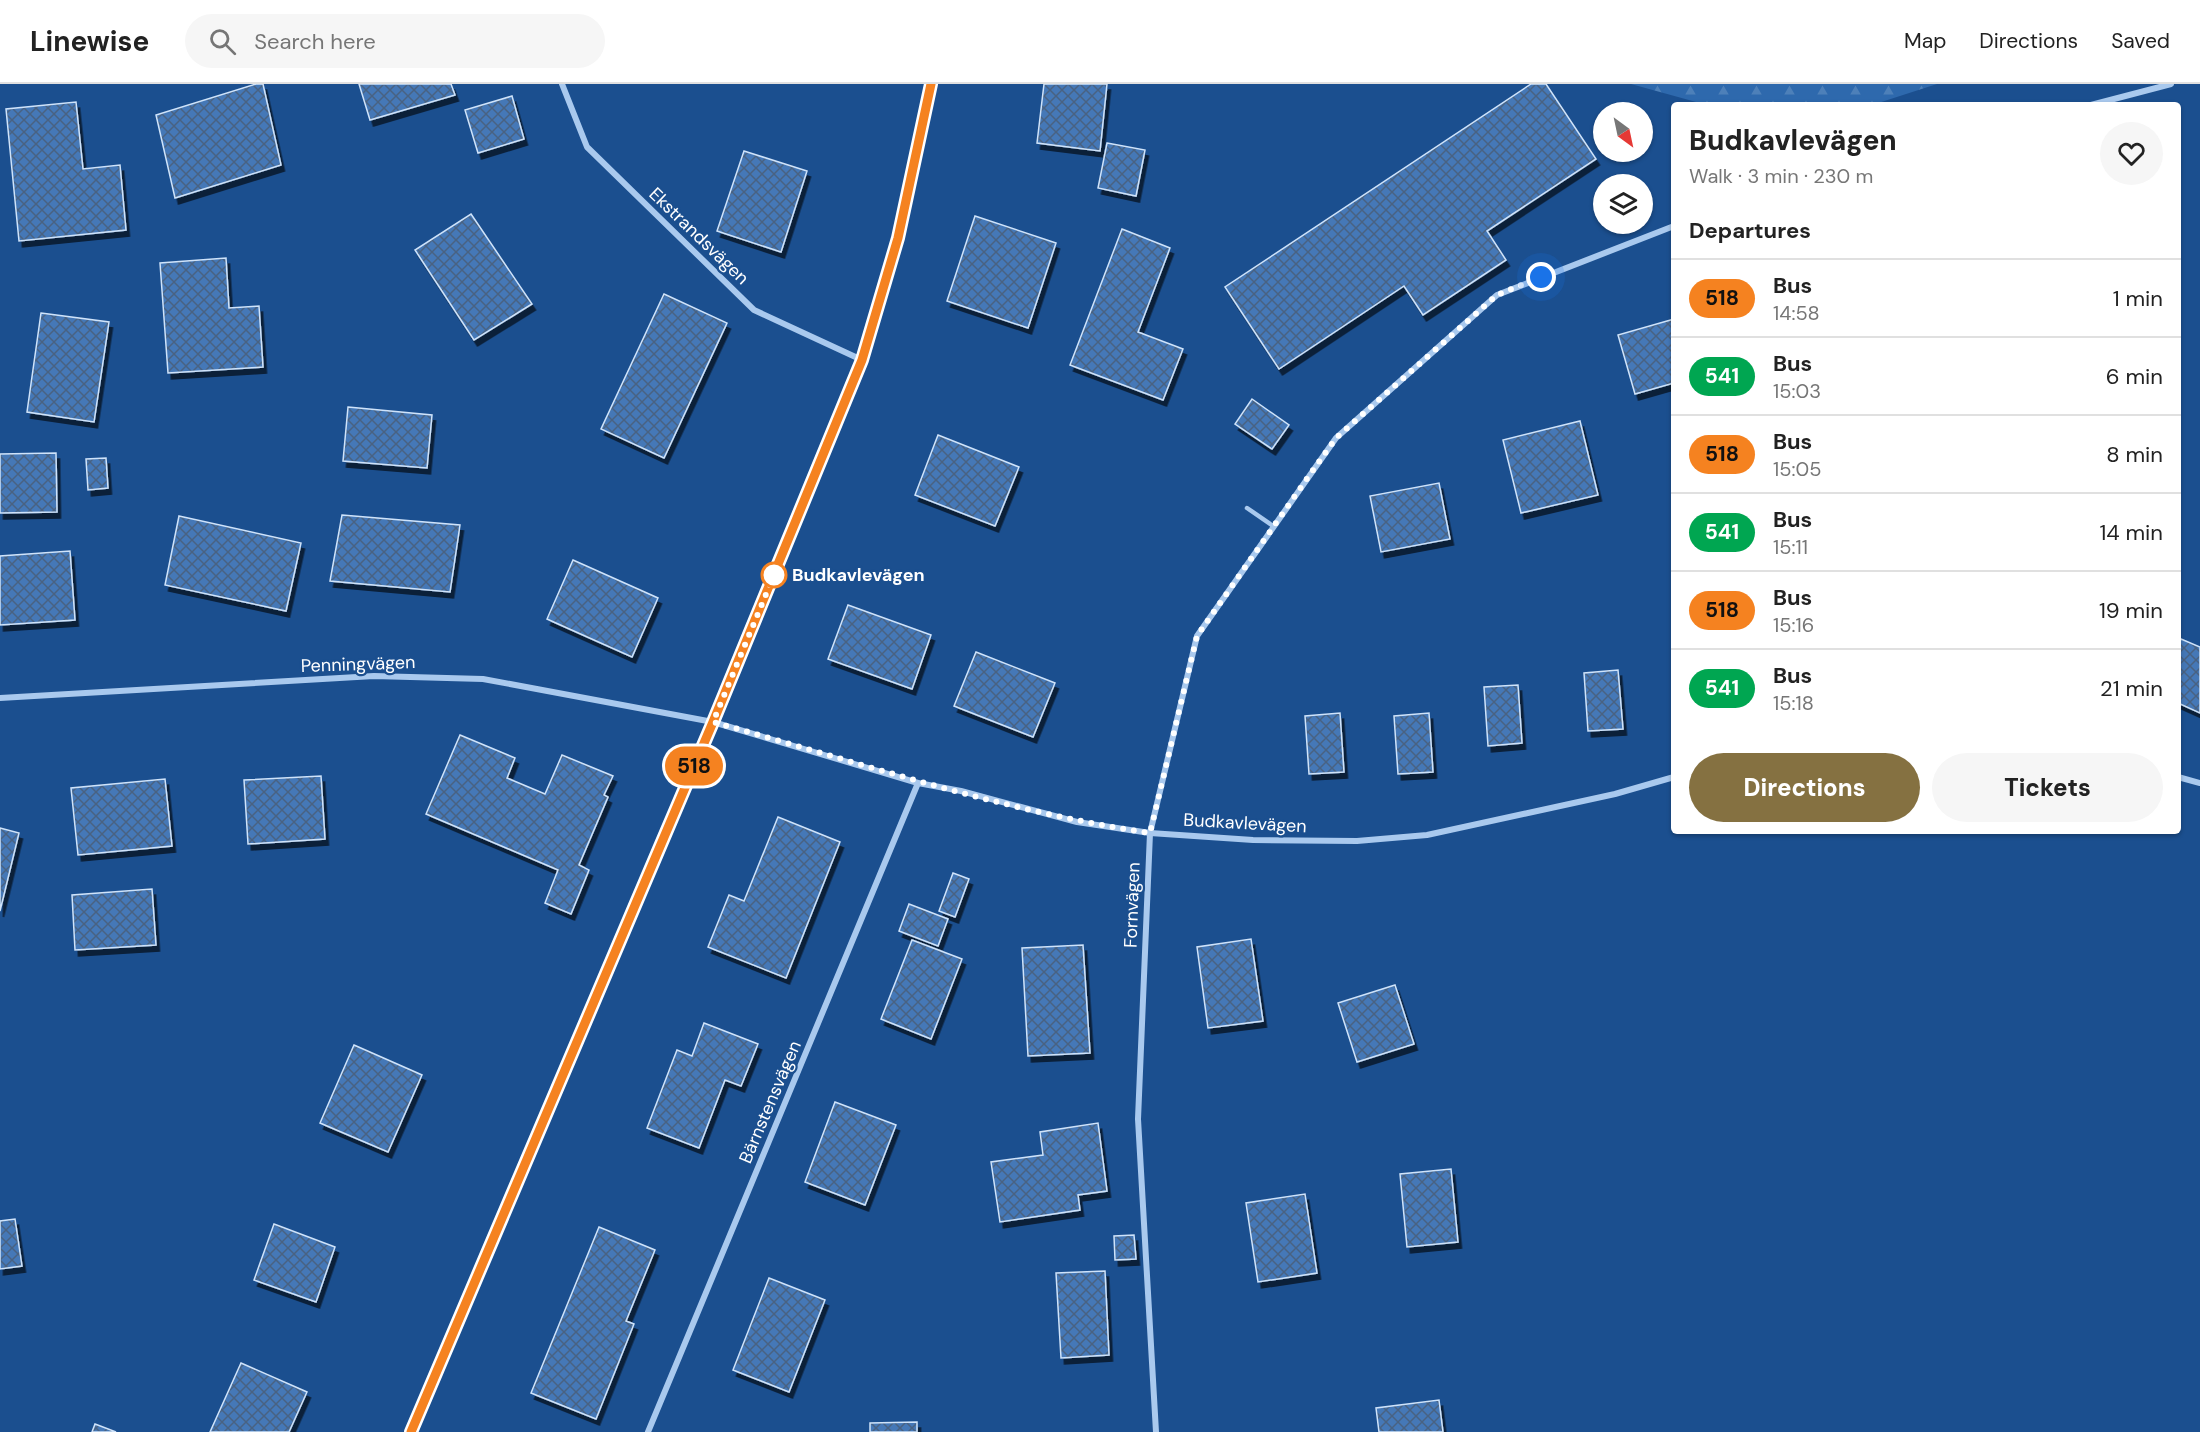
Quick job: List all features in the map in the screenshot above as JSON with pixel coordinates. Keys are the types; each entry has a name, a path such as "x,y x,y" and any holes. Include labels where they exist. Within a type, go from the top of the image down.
{"street":[{"name":"Ekstrandsvägen","path":"562,84 587,147 754,310 862,360"},
{"path":"411,1432 713,722 862,360 898,238 931,84"},
{"path":"2102,102 2170,84"},
{"name":"Fornvägen","path":"1156,1432 1138,1119 1150,833 1197,636 1336,438 1497,295 1671,227"},
{"name":"Penningvägen","path":"0,698 374,676 483,679 713,722"},
{"name":"Budkavlevägen","path":"713,722 918,783 961,790 1077,822 1150,833 1253,840 1356,842 1427,835 1603,796 1671,778"},
{"path":"2181,778 2200,783"},
{"name":"Bärnstensvägen","path":"648,1432 918,783"}],"lane":[{"path":"1247,508 1274,526"}],"green space":[{"path":"1631,84 1937,84 1881,102 1696,102"}],"building":[{"path":"256,84 263,84 281,165 175,198 156,115"},
{"path":"359,84 451,84 455,95 370,120"},
{"path":"1044,84 1107,84 1100,151 1037,143"},
{"path":"1531,84 1546,84 1593,154 1593,161 1487,231 1506,260 1423,315 1404,286 1279,369 1225,287"},
{"path":"512,96 524,139 478,153 465,110"},
{"path":"76,102 83,169 120,165 126,230 19,241 6,109"},
{"path":"1107,143 1145,150 1136,196 1098,188"},
{"path":"744,151 807,171 781,252 717,231"},
{"path":"471,214 532,304 474,340 415,250"},
{"path":"975,216 1056,243 1028,328 947,301"},
{"path":"1122,229 1170,248 1138,332 1183,349 1163,400 1070,365"},
{"path":"226,258 229,308 259,306 263,367 168,373 160,263"},
{"path":"664,294 727,323 664,458 601,429"},
{"path":"41,313 109,322 94,422 27,412"},
{"path":"1671,320 1671,384 1635,394 1618,335"},
{"path":"1252,399 1289,425 1272,449 1235,424"},
{"path":"348,407 432,415 427,468 343,461"},
{"path":"1580,421 1598,495 1521,513 1503,440"},
{"path":"938,435 1019,467 995,526 915,495"},
{"path":"56,453 57,512 0,513 0,454"},
{"path":"106,458 108,488 88,490 86,459"},
{"path":"1439,483 1450,539 1381,552 1370,496"},
{"path":"342,515 460,525 450,592 330,581"},
{"path":"179,516 301,543 286,611 165,585"},
{"path":"70,551 75,620 0,625 0,556"},
{"path":"573,560 658,598 632,657 547,619"},
{"path":"848,605 931,635 912,689 828,659"},
{"path":"2181,639 2200,647 2200,713 2181,704"},
{"path":"976,652 1055,683 1033,737 954,706"},
{"path":"1618,670 1623,729 1588,731 1584,673"},
{"path":"1518,685 1522,743 1488,746 1484,687"},
{"path":"1340,713 1344,772 1309,774 1305,716"},
{"path":"1429,713 1433,772 1398,774 1394,716"},
{"path":"460,735 515,758 507,778 545,794 562,755 613,776 604,795 608,797 579,865 589,870 571,914 545,903 558,870 426,814"},
{"path":"321,776 325,839 248,844 244,780"},
{"path":"165,779 172,846 78,855 71,788"},
{"path":"778,817 840,842 786,978 708,947 729,895 744,901"},
{"path":"0,828 19,833 0,911"},
{"path":"953,873 969,879 955,917 939,911"},
{"path":"152,889 156,945 75,950 72,895"},
{"path":"909,904 948,919 938,946 899,931"},
{"path":"1251,939 1263,1021 1208,1028 1197,947"},
{"path":"912,940 962,959 931,1039 881,1019"},
{"path":"1083,945 1090,1053 1028,1056 1022,948"},
{"path":"1395,985 1414,1044 1357,1062 1338,1003"},
{"path":"704,1023 758,1044 741,1086 725,1080 699,1148 647,1128 677,1050 692,1056"},
{"path":"354,1045 422,1075 388,1152 320,1123"},
{"path":"835,1102 896,1125 865,1205 805,1182"},
{"path":"1098,1123 1107,1191 1078,1195 1080,1210 1000,1222 991,1162 1043,1155 1040,1132"},
{"path":"1451,1169 1458,1242 1407,1247 1400,1174"},
{"path":"1305,1194 1317,1273 1258,1282 1246,1203"},
{"path":"15,1219 22,1266 0,1269 0,1221"},
{"path":"274,1224 335,1247 316,1302 254,1280"},
{"path":"599,1227 655,1250 626,1321 634,1324 596,1419 531,1393"},
{"path":"1134,1235 1136,1259 1115,1260 1114,1236"},
{"path":"1105,1271 1109,1355 1061,1358 1056,1273"},
{"path":"769,1278 825,1300 789,1392 733,1370"},
{"path":"241,1363 307,1392 289,1432 210,1432"},
{"path":"1439,1400 1443,1432 1379,1432 1376,1408"},
{"path":"917,1422 917,1432 870,1432 870,1423"},
{"path":"95,1424 116,1432 92,1432"}],"bus line":[{"name":"518","path":"411,1432 713,722 862,360 898,238 931,84"}],"place":[{"name":"Budkavlevägen","path":"774,575"}],"route":[{"path":"774,575 713,722 815,750 918,783 961,790 1077,822 1150,833 1197,636 1311,473 1336,438 1497,295 1541,277"}]}
